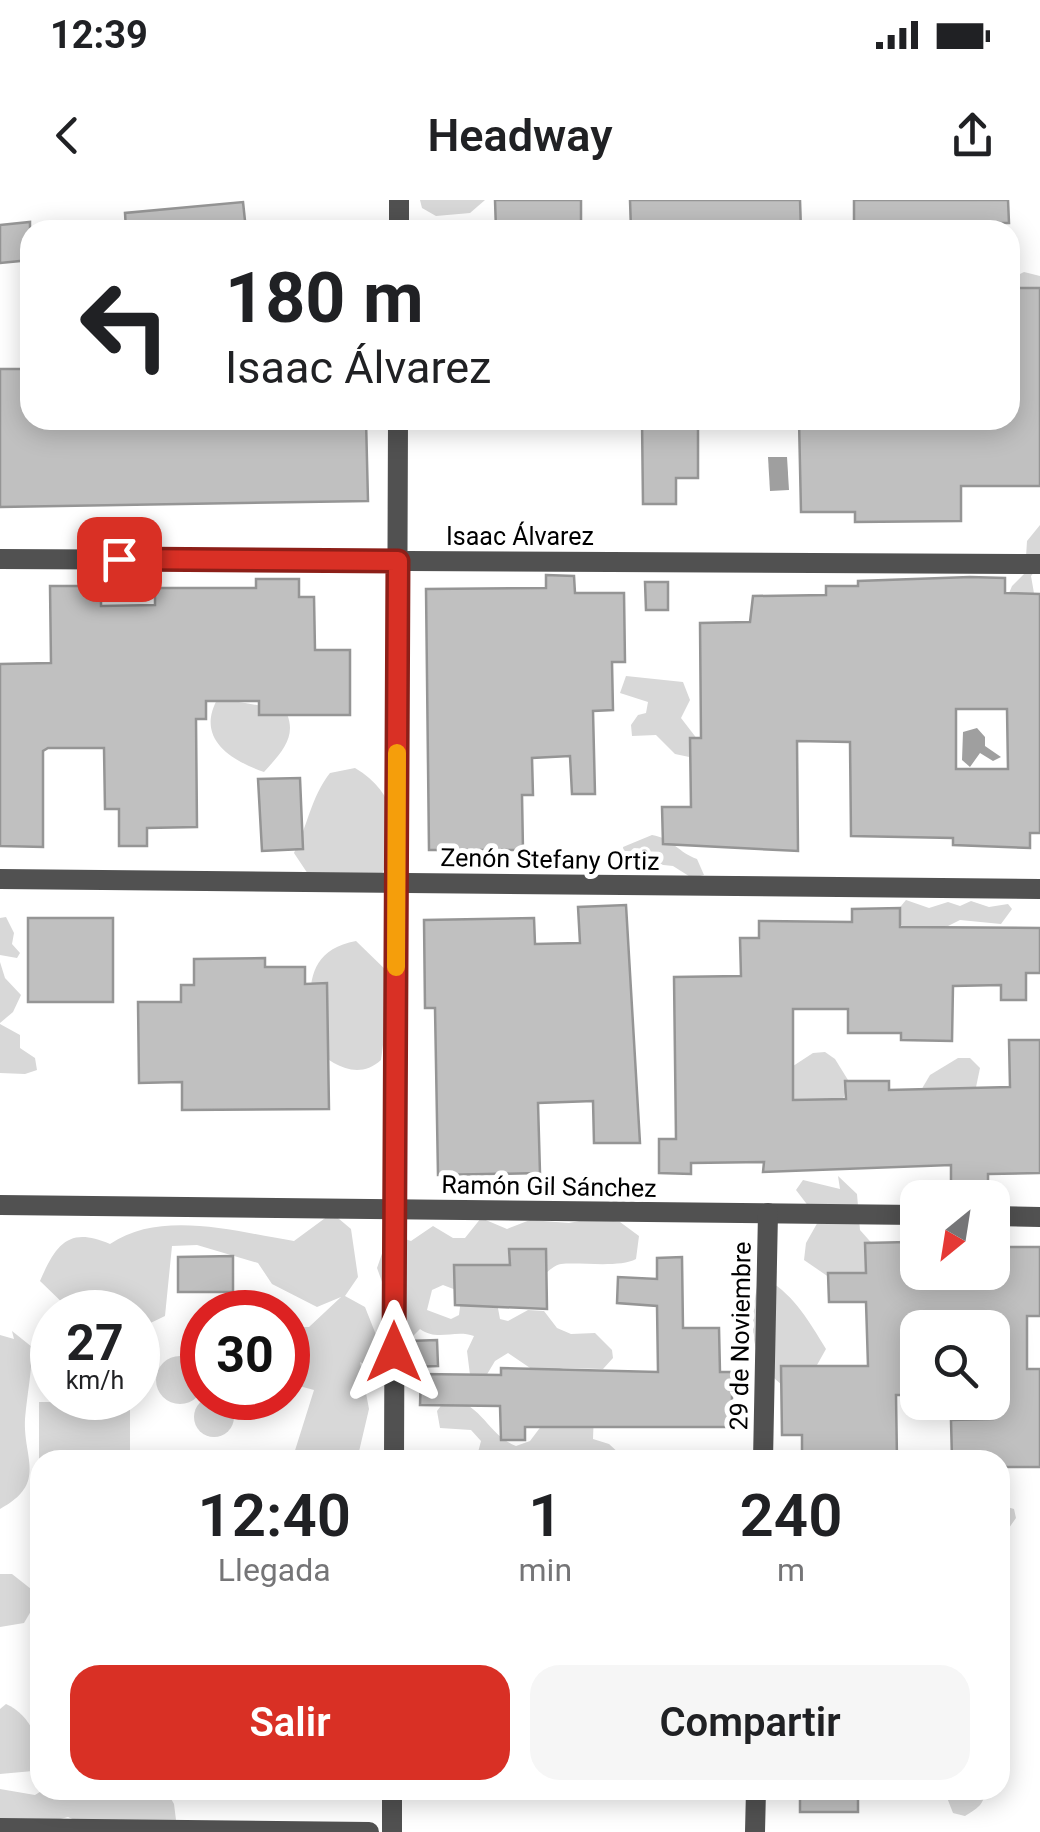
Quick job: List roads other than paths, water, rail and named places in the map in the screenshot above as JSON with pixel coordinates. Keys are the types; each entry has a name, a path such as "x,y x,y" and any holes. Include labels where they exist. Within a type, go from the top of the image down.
{"street":[{"path":"394,1450 398,430"},
{"name":"Isaac Álvarez","path":"0,558 1040,564"},
{"name":"Zenón Stefany Ortiz","path":"0,879 1040,889"},
{"name":"Ramón Gil Sánchez","path":"0,1205 900,1215"},
{"name":"29 de Noviembre","path":"763,1450 768,1213"},
{"path":"1010,1216 1040,1216"},
{"path":"392,1800 392,1832"},
{"path":"755,1832 756,1800"},
{"path":"0,1828 368,1832"}]}
